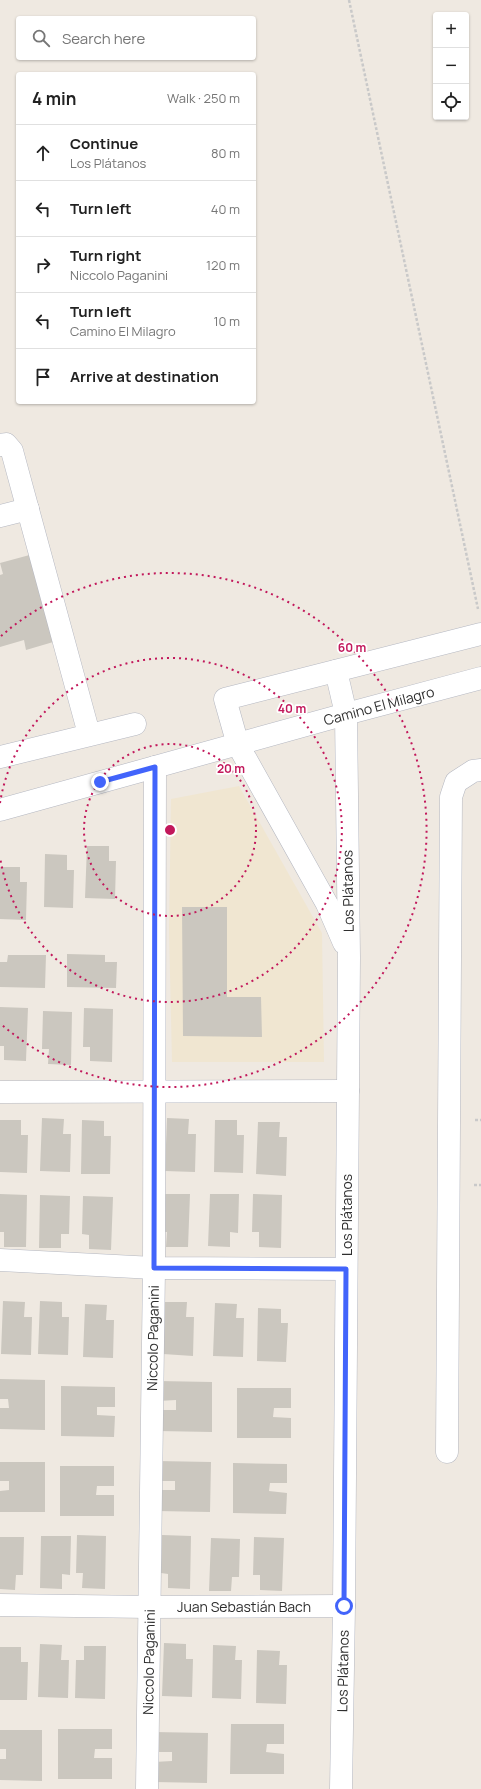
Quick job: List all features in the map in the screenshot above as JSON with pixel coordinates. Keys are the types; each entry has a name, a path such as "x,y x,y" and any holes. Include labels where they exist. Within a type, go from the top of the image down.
{"street":[{"path":"0,445 6,444 12,452 88,734"},
{"path":"0,516 28,509"},
{"path":"349,958 338,927 327,904 238,745 226,700 336,671 480,624"},
{"name":"Los Plátanos","path":"336,671 346,714 349,958 344,1606 341,1789"},
{"name":"Camino El Milagro","path":"0,810 481,678"},
{"path":"0,757 88,734 135,724"},
{"name":"Niccolo Paganini","path":"147,1789 154,1268 155,767"},
{"path":"447,1452 451,797 456,782 473,772 481,770"},
{"path":"0,1092 348,1091"},
{"path":"0,1260 154,1268 346,1269"},
{"name":"Juan Sebastián Bach","path":"0,1605 150,1607 344,1606"}],"path":[{"path":"349,0 480,624"}],"shaded area":[{"path":"239,786 322,933 324,1062 172,1062 169,930 171,799"}],"building":[{"path":"37,553 60,640 26,650 24,640 0,647 0,575 3,574 0,563"},
{"path":"87,846 109,846 109,861 116,861 115,899 85,898"},
{"path":"45,854 67,855 67,870 74,870 73,908 44,907"},
{"path":"0,867 20,867 20,882 27,882 26,920 0,919"},
{"path":"182,907 227,907 227,997 261,997 262,1037 183,1036"},
{"path":"67,954 105,955 105,962 117,962 116,988 67,987"},
{"path":"8,955 46,955 45,988 0,987 0,962 7,962"},
{"path":"0,1007 28,1008 26,1061 4,1060 4,1046 0,1046"},
{"path":"84,1008 113,1009 112,1062 90,1061 90,1047 83,1047"},
{"path":"43,1011 72,1012 71,1065 48,1064 49,1049 42,1049"},
{"path":"42,1118 64,1119 63,1134 71,1134 70,1172 40,1171"},
{"path":"167,1118 189,1119 188,1134 196,1134 195,1172 165,1171"},
{"path":"0,1120 21,1120 21,1135 28,1135 27,1173 0,1172"},
{"path":"82,1120 104,1121 104,1136 111,1136 110,1174 81,1174"},
{"path":"215,1120 237,1120 237,1135 244,1135 243,1173 214,1172"},
{"path":"258,1122 280,1122 279,1137 287,1137 286,1176 256,1174"},
{"path":"0,1194 27,1195 26,1247 4,1247 4,1232 0,1232"},
{"path":"160,1194 190,1194 188,1247 166,1247 167,1232 159,1232"},
{"path":"210,1194 239,1194 238,1233 230,1232 230,1247 208,1246"},
{"path":"253,1194 282,1195 281,1248 259,1247 259,1232 252,1232"},
{"path":"40,1195 70,1196 69,1234 61,1234 61,1248 39,1248"},
{"path":"83,1196 113,1197 111,1250 89,1249 89,1235 82,1234"},
{"path":"3,1301 25,1302 24,1317 32,1317 31,1355 1,1354"},
{"path":"40,1301 62,1302 62,1317 69,1317 68,1355 38,1354"},
{"path":"165,1302 187,1302 186,1317 194,1317 193,1356 163,1354"},
{"path":"215,1303 237,1304 236,1318 244,1318 243,1357 213,1356"},
{"path":"85,1304 107,1305 106,1320 114,1320 113,1358 83,1357"},
{"path":"258,1308 281,1309 281,1323 288,1323 286,1362 257,1361"},
{"path":"0,1379 45,1380 45,1430 0,1429 0,1408 9,1408 8,1399 0,1399"},
{"path":"158,1381 212,1382 212,1432 158,1431 158,1410 176,1410 176,1400 158,1401"},
{"path":"61,1386 115,1387 115,1407 97,1407 97,1415 115,1416 114,1437 61,1436"},
{"path":"237,1388 291,1388 291,1408 274,1408 273,1417 291,1418 291,1438 237,1438"},
{"path":"157,1461 211,1462 210,1512 157,1511 157,1490 175,1490 175,1481 157,1481"},
{"path":"0,1462 45,1462 45,1512 0,1512 0,1491 9,1490 9,1481 0,1481"},
{"path":"233,1463 287,1464 287,1483 270,1483 269,1491 287,1493 286,1514 233,1513"},
{"path":"60,1466 114,1466 114,1486 97,1486 96,1495 114,1495 114,1516 60,1516"},
{"path":"77,1535 106,1536 105,1589 82,1588 83,1573 76,1573"},
{"path":"162,1535 191,1536 190,1589 168,1588 168,1574 161,1573"},
{"path":"41,1536 71,1536 70,1575 62,1574 62,1589 40,1588"},
{"path":"0,1537 24,1537 23,1575 16,1575 15,1590 0,1589"},
{"path":"254,1537 284,1538 282,1591 260,1590 260,1575 253,1575"},
{"path":"211,1538 240,1539 239,1577 232,1577 231,1591 209,1591"},
{"path":"164,1643 186,1644 186,1659 193,1659 192,1697 162,1696"},
{"path":"40,1644 62,1645 61,1660 69,1660 68,1698 38,1697"},
{"path":"213,1645 236,1646 235,1660 242,1660 241,1699 212,1698"},
{"path":"84,1646 106,1646 105,1699 75,1698 76,1660 84,1660"},
{"path":"0,1647 21,1647 21,1662 28,1662 27,1700 0,1700"},
{"path":"257,1650 280,1651 279,1665 287,1665 286,1704 256,1703"},
{"path":"231,1724 284,1724 284,1744 267,1744 266,1752 284,1754 284,1774 230,1774"},
{"path":"58,1729 112,1729 112,1749 95,1749 94,1758 112,1758 112,1779 58,1779"},
{"path":"0,1730 42,1730 42,1781 0,1780 0,1759 6,1759 6,1749 0,1749"},
{"path":"154,1732 208,1733 207,1783 154,1782 154,1762 172,1761 172,1752 154,1752"}],"route":[{"path":"100,782 155,767 154,1268 346,1269 344,1606"}]}
